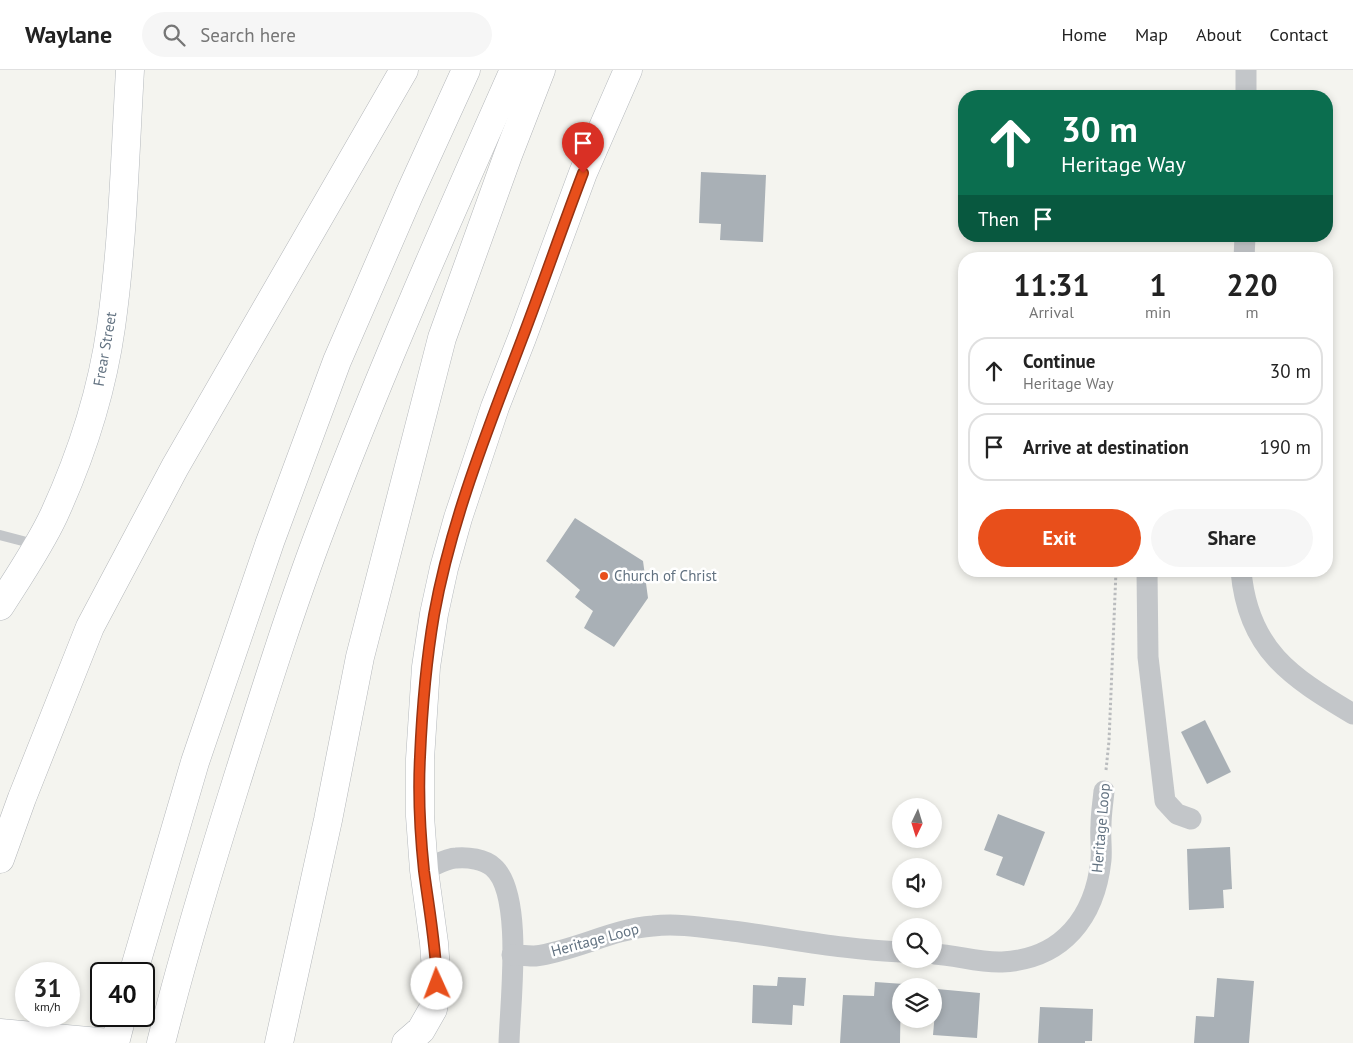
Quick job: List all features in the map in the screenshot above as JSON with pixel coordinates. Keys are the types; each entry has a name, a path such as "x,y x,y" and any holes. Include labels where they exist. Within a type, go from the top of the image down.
{"main road":[{"name":"Frear Street","path":"0,606 39,545 54,515 78,458 99,386 109,338 118,261 130,70"},
{"path":"0,859 22,798 90,627 175,467 404,70"},
{"path":"136,962 195,762 270,542 337,361 408,195 466,70"},
{"path":"161,1043 179,975 265,691 322,528 381,376 450,213 514,70"},
{"path":"279,1043 328,820 360,657 442,338 508,155 541,70"},
{"path":"406,1043 422,1030 433,1009 437,984 434,943 424,870 420,807 420,759 426,667 434,614 444,568 458,518 495,407 583,173 628,70"},
{"path":"115,1043 119,1027"},
{"path":"0,1033 110,1043"}],"street":[{"path":"1246,70 1246,90"},
{"path":"1147,577 1148,657 1165,801 1177,814 1191,819"},
{"path":"1242,577 1248,610 1257,632 1271,654 1293,675 1353,714"},
{"name":"Heritage Loop","path":"942,955 1002,962 1026,958 1056,947 1076,928 1092,900 1101,860 1101,825 1104,791"},
{"path":"424,870 454,858 474,858 493,866 506,884 511,907 512,955 509,1043"},
{"name":"Heritage Loop","path":"512,955 533,956 555,952 623,932 652,926 687,926 805,941 849,949 892,951"}],"lane":[{"path":"0,535 39,545"}],"path":[{"name":"Heritage Loop","path":"1104,791 1109,741 1116,577"}],"building":[{"path":"701,172 766,175 763,242 720,240 721,224 699,223"},
{"name":"Church of Christ","path":"575,518 643,561 648,598 614,647 584,628 593,611 575,597 580,590 546,561"},
{"path":"1205,720 1231,772 1207,784 1181,732"},
{"path":"998,814 1045,832 1024,886 996,875 1003,857 984,850"},
{"path":"1230,847 1232,889 1223,890 1224,908 1189,910 1187,849"},
{"path":"778,977 806,978 804,1006 793,1005 792,1025 752,1023 753,985 777,986"},
{"path":"1217,978 1254,981 1249,1043 1194,1043 1196,1016 1214,1017"},
{"path":"875,982 892,983 892,1028 900,1028 900,1043 840,1043 843,995 874,996"},
{"path":"942,989 980,993 977,1038 933,1035 934,1028 942,1028"},
{"path":"1040,1007 1093,1009 1092,1041 1085,1041 1085,1043 1038,1043"}],"place":[{"name":"Church of Christ","path":"604,576"}],"route":[{"path":"437,984 420,816 422,712 434,614 458,518 495,407 583,173"}]}
